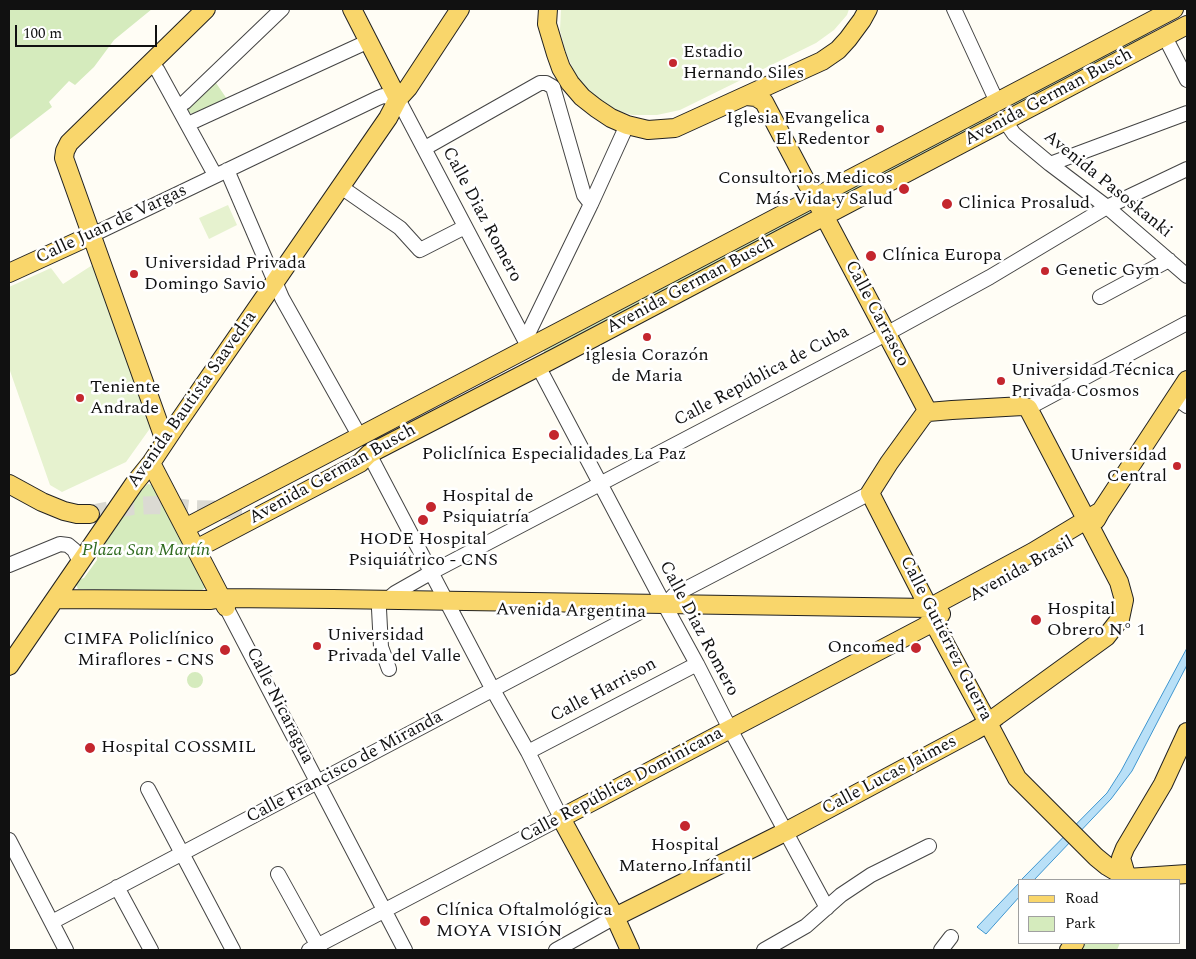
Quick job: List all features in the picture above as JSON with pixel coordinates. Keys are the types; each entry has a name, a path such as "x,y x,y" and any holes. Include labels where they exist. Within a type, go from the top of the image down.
{"main road":[{"path":"165,441 64,158 69,143 206,9"},
{"path":"352,9 398,99"},
{"name":"Avenida Bautista Saavedra","path":"9,666 341,187 388,118 398,99 408,88 460,9"},
{"path":"548,9 547,24 561,68 570,83 582,97 611,118 648,130 675,128 822,61 838,50 862,20 868,9"},
{"name":"Avenida German Busch","path":"185,528 360,437 527,344 814,198 997,102 1153,14 1174,9"},
{"path":"1153,14 1165,37"},
{"name":"Avenida German Busch","path":"196,549 360,463 369,454 1187,25"},
{"path":"764,102 766,92 772,84"},
{"path":"746,96 756,97 764,102 814,198"},
{"path":"997,102 1005,121"},
{"name":"Calle Carrasco","path":"814,198 928,412"},
{"name":"Calle Juan de Vargas","path":"9,274 92,235"},
{"path":"527,344 538,366"},
{"name":"Avenida Brasil","path":"931,613 1089,526 1181,402 1187,380"},
{"path":"870,493 888,463 919,421 928,412 1023,406 1028,408 1089,526"},
{"path":"244,510 282,498 356,457 369,454 360,437"},
{"name":"Calle Nicaragua","path":"151,463 196,549 220,602"},
{"path":"9,484 42,502 64,511 90,514"},
{"name":"Calle Gutiérrez Guerra","path":"870,493 931,613 936,627 1016,778 1094,855"},
{"name":"Calle Lucas Jaimes","path":"616,917 786,832 988,722 1106,637 1120,620 1124,600 1119,582 1089,526"},
{"name":"Avenida Argentina","path":"55,599 931,613"},
{"name":"Calle República Dominicana","path":"561,818 926,626 931,613"},
{"path":"1125,879 1121,858 1125,848 1163,784 1187,732"},
{"path":"561,818 616,917 630,950"},
{"path":"1094,855 1106,860 1114,858 1125,848"},
{"path":"1094,855 1125,879 1187,874"},
{"path":"1094,855 1102,867 1106,879"}],"street":[{"path":"178,106 185,102 282,9"},
{"path":"954,9 997,102"},
{"path":"1165,37 1187,80"},
{"path":"188,124 369,41"},
{"path":"150,62 158,71 188,124 221,173 282,298 360,437"},
{"path":"425,148 540,83 546,83 553,87 584,195 591,204"},
{"name":"Calle Juan de Vargas","path":"92,235 378,98 383,96 398,99"},
{"name":"Calle Diaz Romero","path":"398,99 527,344"},
{"path":"1050,164 1187,113"},
{"name":"Avenida Pasoskanki","path":"1005,121 1014,134 1107,207 1187,276"},
{"path":"527,344 627,124"},
{"name":"Calle República de Cuba","path":"383,604 395,593 432,572 886,334 990,277 1107,207 1187,168"},
{"path":"341,187 400,228 420,250 465,227"},
{"path":"1100,297 1169,260"},
{"path":"1028,408 1187,323"},
{"name":"Calle Diaz Romero","path":"538,366 827,908"},
{"path":"369,454 493,690 528,752 561,818"},
{"path":"668,610 674,595 870,493"},
{"path":"9,565 60,544 68,545 74,550 80,562"},
{"name":"Calle Nicaragua","path":"220,602 318,782 405,950"},
{"path":"383,604 381,647 389,669"},
{"name":"Calle Francisco de Miranda","path":"52,922 493,690 638,609"},
{"name":"Calle Harrison","path":"528,752 697,664"},
{"path":"148,789 233,950"},
{"name":"Calle República Dominicana","path":"315,949 561,818"},
{"path":"9,840 66,950"},
{"path":"764,950 806,926 841,895 871,875 929,846"},
{"path":"278,874 315,949"},
{"path":"117,887 151,950"},
{"name":"Calle Lucas Jaimes","path":"556,950 616,917"},
{"path":"941,950 951,936"}],"green space":[{"path":"9,9 152,9 114,40 94,67 75,85 69,81 49,102 52,107 9,140"},
{"name":"Estadio Hernando Siles","path":"561,9 849,9 847,15 834,30 816,43 680,110 657,115 632,115 613,109 591,94 576,76 565,50 560,30"},
{"path":"1146,32 1149,37 1015,107 1013,105 1012,102"},
{"path":"214,80 229,102 194,115 189,112 187,107"},
{"path":"987,115 990,117 990,121 831,204 829,202 828,198"},
{"path":"228,205 237,225 209,239 199,218"},
{"path":"807,210 810,212 810,215 546,354 544,352 544,349"},
{"name":"Teniente Andrade","path":"94,264 151,427 126,462 62,492 50,485 9,368 9,287 51,268 63,284"},
{"name":"Plaza San Martín","path":"148,484 153,485 206,584 205,588 199,592 78,589 76,585 78,580 84,578 97,560 97,553 143,488"},
{"path":"195,672 203,680 195,688 187,680"},
{"path":"1084,944 1120,944 1117,950 1080,950"}],"water":[{"path":"1187,648 1187,665 1132,771 1111,799 1035,879 1022,879 1107,793 1121,771"},
{"path":"1018,884 1018,898 986,934 977,927"}],"tunnel":[{"path":"90,514 133,506 158,505 190,509 244,510"}],"place":[{"name":"Estadio Hernando Siles","path":"673,63"},
{"name":"Iglesia Evangelica El Redentor","path":"880,129"},
{"name":"Consultorios Medicos Más Vida y Salud","path":"904,189"},
{"name":"Clinica Prosalud","path":"947,204"},
{"name":"Clínica Europa","path":"871,256"},
{"name":"Genetic Gym","path":"1045,271"},
{"name":"Universidad Privada Domingo Savio","path":"134,274"},
{"name":"iglesia Corazón de Maria","path":"647,337"},
{"name":"Universidad Técnica Privada Cosmos","path":"1001,381"},
{"name":"Teniente Andrade","path":"80,398"},
{"name":"Policlínica Especialidades La Paz","path":"554,435"},
{"name":"Universidad Central","path":"1177,466"},
{"name":"Hospital de Psiquiatría","path":"431,507"},
{"name":"HODE Hospital Psiquiátrico - CNS","path":"423,520"},
{"name":"Hospital Obrero N° 1","path":"1036,620"},
{"name":"Universidad Privada del Valle","path":"317,646"},
{"name":"Oncomed","path":"916,648"},
{"name":"CIMFA Policlínico Miraflores - CNS","path":"225,650"},
{"name":"Hospital COSSMIL","path":"90,748"},
{"name":"Hospital Materno Infantil","path":"685,826"},
{"name":"Clínica Oftalmológica MOYA VISIÓN","path":"425,921"}]}
